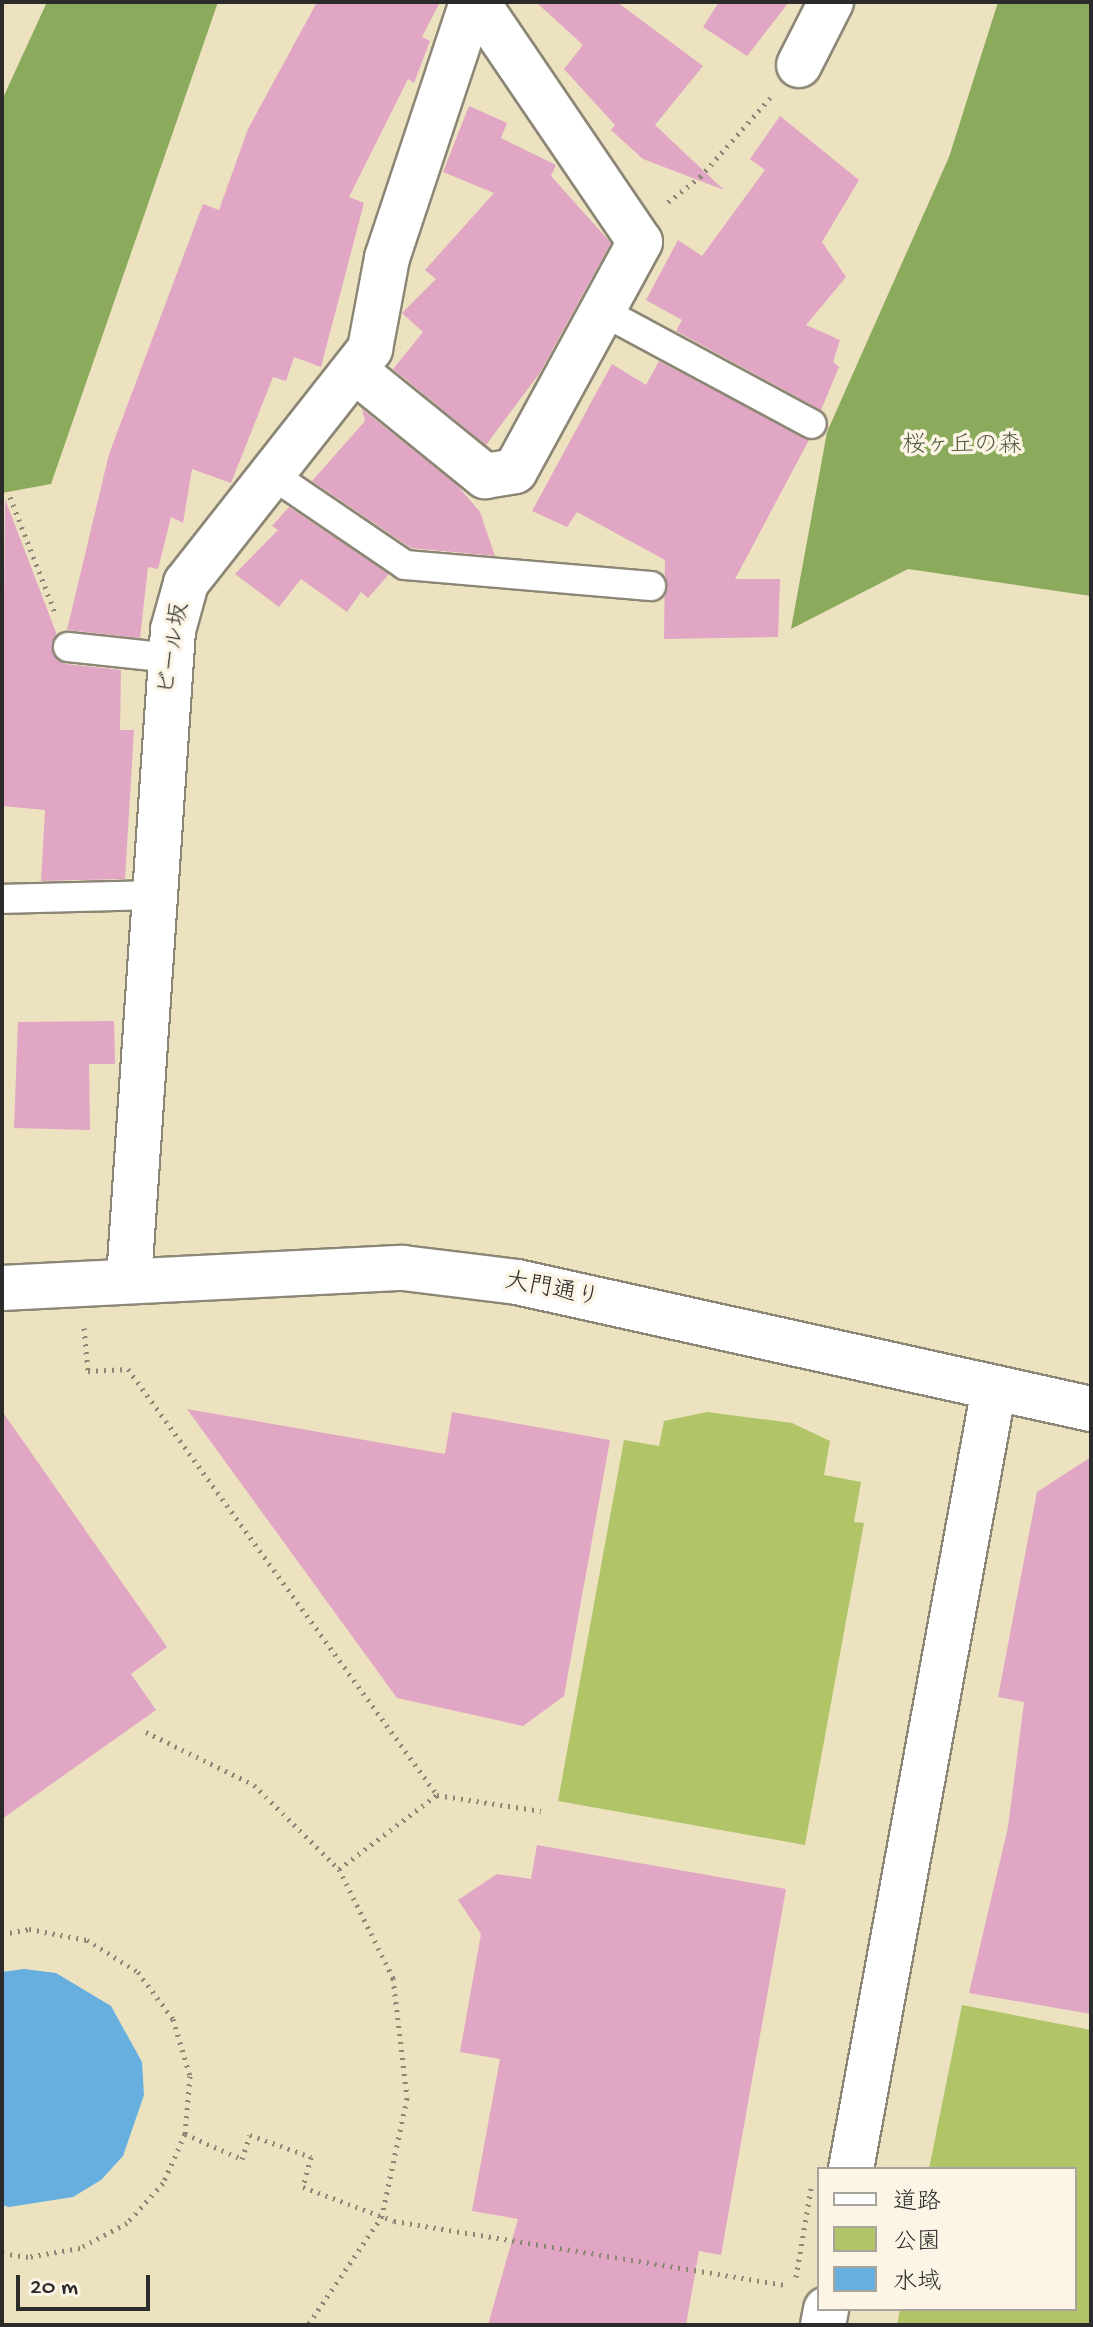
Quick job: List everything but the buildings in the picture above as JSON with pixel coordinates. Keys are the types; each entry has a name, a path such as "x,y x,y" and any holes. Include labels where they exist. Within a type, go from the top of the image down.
{"street":[{"path":"354,370 485,476 515,471 640,242 645,220 474,2"},
{"name":"ビール坂","path":"129,1279 152,895 171,658 186,583 274,476 370,349 387,258 474,2"},
{"path":"799,65 831,2"},
{"name":"大門通り","path":"2,1288 129,1279 403,1268 517,1282 1091,1409"},
{"path":"851,2167 994,1388"},
{"path":"810,2298 823,2325"}],"lane":[{"path":"602,311 812,424"},
{"path":"274,476 405,565 651,586"},
{"path":"68,647 171,658"},
{"path":"2,899 152,895"}],"path":[{"path":"645,220 700,177 799,65"},
{"path":"10,497 68,647"},
{"path":"83,1311 88,1371 128,1369 437,1795 541,1811"},
{"path":"146,1732 254,1785 339,1869 393,1978 407,2098 382,2216 308,2325"},
{"path":"339,1869 437,1795"},
{"path":"2,1934 29,1929 87,1940 138,1972 173,2019 190,2076 185,2134 163,2183 127,2223 80,2248 28,2257 2,2253"},
{"path":"185,2134 242,2159 250,2135 311,2157 303,2187 382,2216 810,2298"}],"green space":[{"path":"47,2 218,2 51,484 2,493 2,100"},
{"name":"桜ヶ丘の森","path":"998,2 1091,2 1091,596 908,569 791,629 827,432 949,157"},
{"path":"707,1412 792,1423 830,1441 824,1475 861,1482 854,1522 864,1523 805,1845 558,1801 624,1440 659,1446 664,1421"},
{"path":"962,2005 1091,2030 1091,2325 897,2325 900,2311 1077,2311 1077,2167 929,2167"}],"water":[{"path":"24,1969 56,1973 111,2006 142,2062 144,2095 123,2156 101,2180 73,2197 9,2207 2,2205 2,1972"}]}
